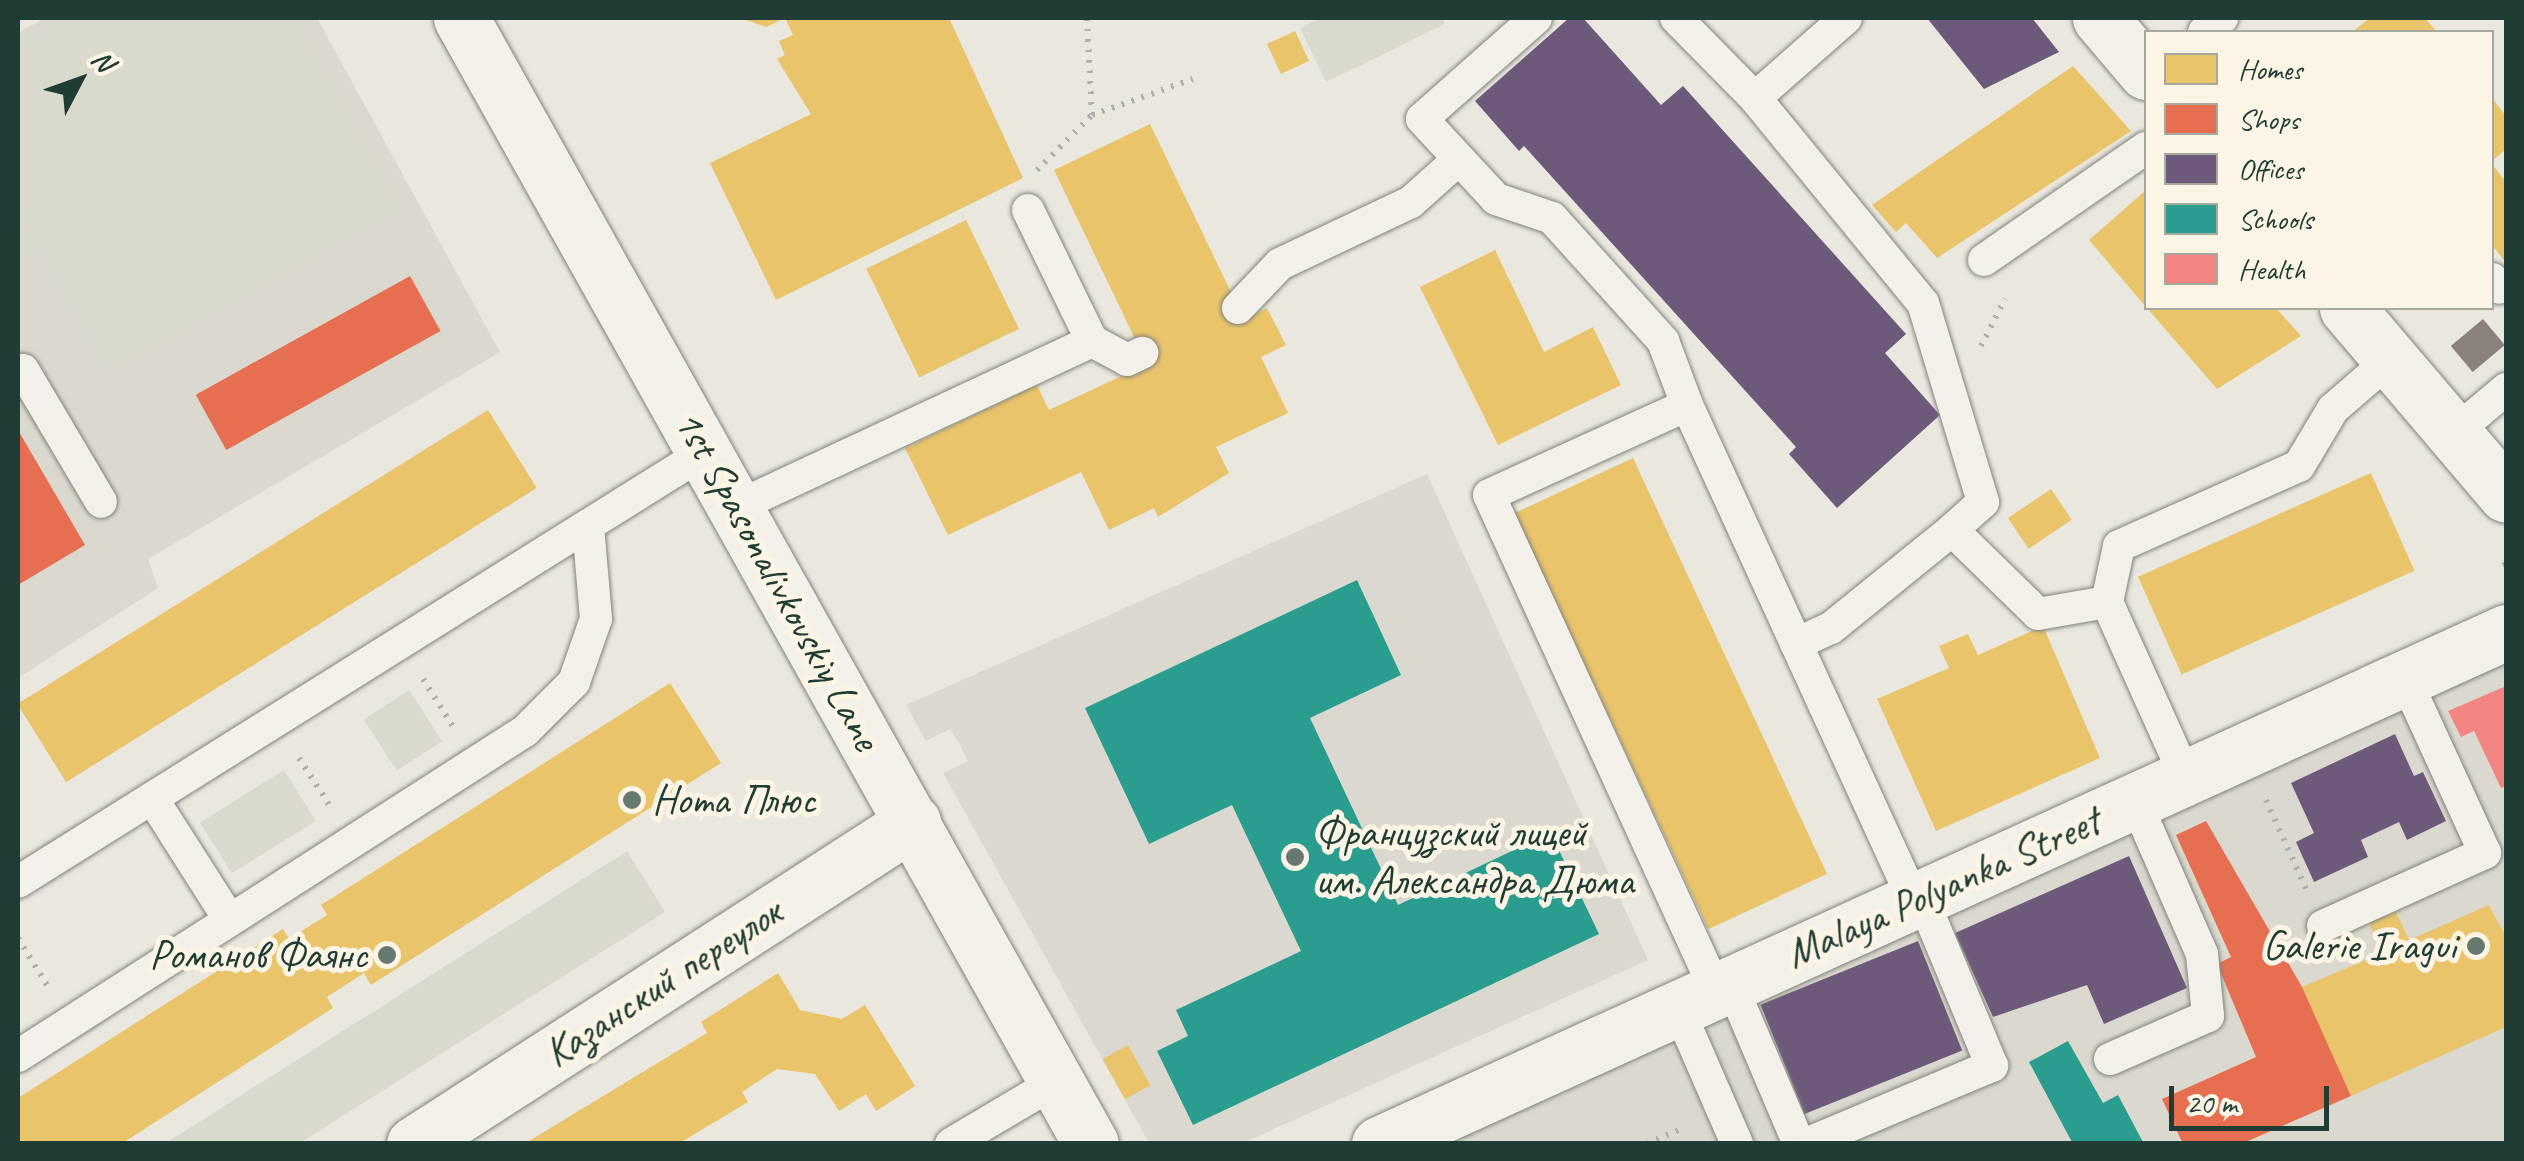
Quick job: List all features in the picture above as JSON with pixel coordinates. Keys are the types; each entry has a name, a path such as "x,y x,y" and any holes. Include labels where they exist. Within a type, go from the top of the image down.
{"street":[{"name":"1st Spasonalivkovskiy Lane","path":"461,18 1091,1144"},
{"path":"2100,18 2144,70"},
{"path":"2349,310 2506,495"},
{"name":"Malaya Polyanka Street","path":"1385,1142 2506,632"},
{"name":"Казанский переулок","path":"414,1144 913,822"}],"lane":[{"path":"1536,18 1422,118 1496,199 1552,218 1663,341 1686,405 1992,1066 1802,1144 1708,994 1489,494 1686,405"},
{"path":"1676,18 1755,98 1924,303 1983,502 1831,628 1796,644"},
{"path":"1755,98 1846,18"},
{"path":"1984,260 2144,149"},
{"path":"1238,308 1280,264 1412,202 1458,159"},
{"path":"1028,210 1092,341 1127,360 1142,353"},
{"path":"736,507 1092,341"},
{"path":"2186,778 2107,602 2118,546 2298,466 2333,409 2391,360"},
{"path":"20,365 101,502"},
{"path":"2454,433 2506,389"},
{"path":"18,882 705,452"},
{"path":"18,1056 525,732 574,682 596,619 588,525"},
{"path":"1952,530 2038,614 2107,602"},
{"path":"2323,926 2496,848 2405,678"},
{"path":"152,798 229,920"},
{"path":"2110,1059 2208,1016 2202,954 2134,801"},
{"path":"1708,994 1737,1144"},
{"path":"951,1144 1057,1081"}],"path":[{"path":"1087,18 1092,114"},
{"path":"1028,210 1034,173 1092,114 1193,79"},
{"path":"1953,401 2046,218"},
{"path":"400,643 476,762"},
{"path":"275,721 352,841"},
{"path":"2263,795 2323,926"},
{"path":"18,938 70,1022"}],"shaded area":[{"path":"45,18 317,18 500,352 148,559 158,588 18,678 18,33"},
{"path":"71,18 301,18 407,208 110,374 18,208 18,47"},
{"path":"1322,18 1442,18 1445,24 1326,82 1300,28"},
{"name":"Французский лицей им. Александра Дюма","path":"1427,474 1648,960 1243,1143 1149,1143 943,773 968,761 961,747 950,729 926,741 906,705"},
{"path":"2506,660 2506,1143 1432,1143"},
{"path":"409,690 442,741 397,771 364,719"},
{"path":"284,770 316,821 232,873 200,822"},
{"path":"627,851 665,912 300,1143 166,1143"}],"building: Homes":[{"path":"740,18 785,18 766,27"},
{"path":"785,18 949,18 1023,178 776,300 710,163 811,114 777,59 785,55 779,41 793,35"},
{"path":"2370,18 2425,18 2435,30 2355,30"},
{"path":"1295,31 1309,61 1281,74 1267,44"},
{"path":"2073,66 2131,131 1937,258 1906,223 1896,232 1872,205"},
{"path":"2494,101 2506,116 2506,149 2494,159"},
{"path":"1150,124 1244,319 1267,308 1286,345 1261,357 1288,413 1216,447 1229,473 1158,517 1154,508 1109,530 1081,472 948,535 905,448 1037,385 1049,410 1147,364 1054,170"},
{"path":"2494,167 2506,182 2506,263 2494,248"},
{"path":"2144,192 2144,305 2089,240"},
{"path":"966,220 1019,329 919,377 866,269"},
{"path":"1495,250 1544,352 1593,327 1621,385 1498,445 1420,287"},
{"path":"2149,310 2278,310 2301,336 2217,389"},
{"path":"488,410 537,488 66,782 18,704"},
{"path":"1633,458 1827,874 1708,929 1514,513"},
{"path":"2371,473 2415,571 2182,674 2138,577"},
{"path":"2051,489 2072,520 2029,549 2008,518"},
{"path":"2043,626 2100,758 1936,831 1877,699 1949,668 1939,646 1968,634 1978,655"},
{"path":"670,683 721,763 371,985 364,973 327,997 333,1008 121,1144 18,1144 18,1098 283,929 289,939 327,915 321,905"},
{"path":"2489,905 2506,937 2506,1027 2351,1096 2302,987 2382,953 2369,923 2396,912 2409,940"},
{"path":"778,973 800,1010 842,1019 865,1005 915,1086 876,1111 866,1094 839,1111 815,1074 777,1069 742,1092 748,1102 678,1144 524,1144 707,1033 701,1022"},
{"path":"1128,1045 1150,1085 1125,1099 1103,1059"}],"building: Shops":[{"path":"410,276 441,331 226,450 196,395"},
{"path":"18,430 85,545 18,585"},
{"path":"2206,821 2302,987 2351,1096 2241,1144 2183,1144 2162,1099 2256,1057 2217,964 2231,957 2176,835"}],"building: Offices":[{"path":"1569,18 1583,18 1661,105 1683,86 1906,334 1885,353 1940,415 1837,508 1789,454 1796,447 1524,146 1519,151 1475,101"},
{"path":"1927,18 2032,18 2059,52 1984,89"},
{"path":"2395,734 2414,776 2423,772 2446,821 2407,840 2399,822 2361,840 2368,857 2314,882 2296,842 2314,833 2291,783"},
{"path":"2129,856 2187,988 2104,1024 2087,985 1993,1017 1955,933"},
{"path":"1918,941 1962,1050 1805,1114 1760,1005"}],"building: Schools":[{"path":"1357,580 1401,675 1310,718 1398,905 1537,839 1543,852 1557,846 1599,934 1193,1125 1157,1051 1188,1036 1176,1010 1301,951 1232,805 1149,844 1085,708"},
{"path":"2068,1041 2103,1103 2118,1095 2144,1144 2073,1144 2029,1062"}],"building: Health":[{"path":"2506,686 2506,786 2501,788 2474,731 2461,737 2448,711"}],"building: Industry":[{"path":"2483,319 2505,345 2473,372 2451,346"}],"place":[{"name":"Нота Плюс","path":"632,800"},
{"name":"Французский лицей им. Александра Дюма","path":"1295,857"},
{"name":"Galerie Iragui","path":"2476,946"},
{"name":"Романов Фаянс","path":"387,955"}]}
